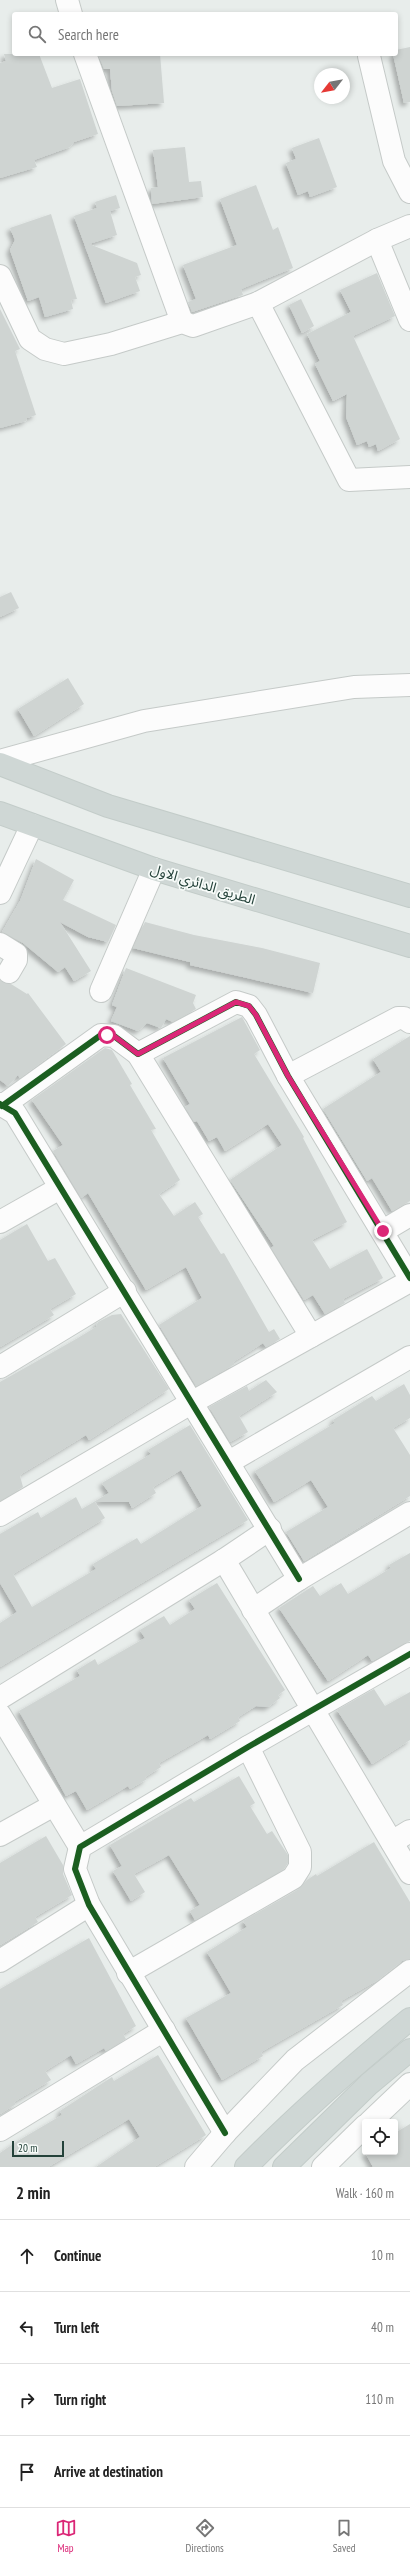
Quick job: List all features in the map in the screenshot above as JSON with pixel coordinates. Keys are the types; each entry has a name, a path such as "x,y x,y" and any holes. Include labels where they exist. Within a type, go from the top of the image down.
{"main road":[{"path":"0,764 108,806 410,896"},
{"name":"الطريق الدائري الاول","path":"0,813 154,870 410,946"},
{"path":"246,2167 326,2090 410,2019"},
{"path":"284,2167 369,2084 410,2050"}],"street":[{"path":"67,0 70,12"},
{"path":"86,56 182,322"},
{"path":"369,56 394,161 410,192"},
{"path":"0,276 6,307 30,339 44,349 64,354 111,344 182,322 193,326 258,303 377,240 410,226"},
{"path":"377,240 410,320"},
{"path":"258,303 348,480 410,477"},
{"path":"0,761 144,721 354,687 410,685"},
{"path":"0,893 32,825"},
{"path":"101,992 154,870"},
{"path":"0,944 16,954 16,960 9,972"},
{"path":"138,1054 236,1002 249,1006 256,1015 288,1076 410,1278"},
{"path":"288,1076 398,1018 404,1018 410,1022"},
{"path":"299,1579 230,1462 190,1403 125,1291 15,1113 1,1105 101,1035 114,1036 138,1054 311,1336"},
{"path":"0,1222 60,1188"},
{"path":"383,1231 410,1214"},
{"path":"0,1515 190,1403 410,1281"},
{"path":"0,1367 125,1291"},
{"path":"230,1462 410,1357"},
{"path":"253,1610 299,1579 410,1513"},
{"path":"0,1698 224,1560 270,1529"},
{"path":"224,1560 314,1709 410,1873"},
{"path":"225,2133 164,2030 128,1973 89,1905 74,1869 80,1848 248,1746 410,1654"},
{"path":"0,1715 80,1848"},
{"path":"128,1973 293,1878 300,1867 300,1852 248,1746"},
{"path":"0,1835 54,1805"},
{"path":"392,1842 410,1831"},
{"path":"0,1961 89,1905"},
{"path":"196,2167 225,2133 295,2060 410,1971"},
{"path":"0,2130 164,2030"},
{"path":"373,2119 410,2084"},
{"path":"323,2167 362,2129"}],"building":[{"path":"410,47 410,102 404,103 393,56 398,56 398,50"},
{"path":"4,54 12,54 12,56 40,56 52,88 80,79 98,134 74,142 70,147 34,160 37,167 0,178 0,63 6,61"},
{"path":"99,56 160,56 164,103 117,106 112,91 110,69 104,69"},
{"path":"319,138 337,187 310,197 308,191 298,195 286,163 296,159 292,148"},
{"path":"185,147 189,182 201,181 203,197 152,204 151,188 158,187 153,150"},
{"path":"256,185 273,230 278,227 293,268 241,289 243,295 192,312 188,302 196,299 183,265 237,245 220,199"},
{"path":"116,195 120,208 110,211 117,235 89,244 137,263 141,275 135,277 140,291 106,303 74,216 97,208 95,202"},
{"path":"51,214 77,299 71,300 73,309 45,317 39,297 28,301 10,250 15,240 10,228"},
{"path":"377,273 395,316 353,336 400,439 378,451 376,444 369,447 367,441 357,445 346,417 347,394 333,401 315,364 320,361 307,334 351,312 340,290"},
{"path":"301,299 314,326 302,333 289,305"},
{"path":"0,309 20,349 15,351 36,415 27,418 26,421 0,428"},
{"path":"11,592 19,608 0,617 0,597"},
{"path":"68,678 84,704 34,736 18,709"},
{"path":"36,859 74,880 63,900 116,925 108,942 88,937 60,922 91,971 74,981 65,967 58,972 23,943 2,932 20,901"},
{"path":"145,922 194,935 262,948 320,963 313,993 190,965 190,962 133,948"},
{"path":"126,968 196,995 193,1003 196,1009 173,1022 166,1019 161,1028 147,1023 138,1031 111,1021 117,1007 112,1005"},
{"path":"0,980 11,984 27,994 28,993 66,1044 20,1078 18,1075 8,1086 0,1080"},
{"path":"242,1017 260,1050 254,1054 304,1137 303,1138 347,1222 312,1240 330,1269 367,1249 383,1278 343,1299 345,1303 325,1314 313,1295 304,1300 271,1248 274,1246 230,1180 282,1145 268,1124 225,1151 217,1137 209,1141 197,1121 194,1122 185,1107 190,1104 163,1058"},
{"path":"410,1036 410,1201 392,1211 372,1178 367,1181 323,1109 381,1072 373,1059"},
{"path":"105,1048 112,1050 132,1084 130,1085 156,1129 151,1130 180,1180 159,1194 174,1216 195,1202 203,1214 198,1217 221,1254 224,1253 269,1332 274,1329 280,1339 266,1347 263,1343 233,1362 235,1364 196,1386 159,1325 202,1298 186,1267 146,1290 88,1193 81,1198 53,1151 63,1145 32,1100"},
{"path":"27,1224 48,1261 55,1258 76,1294 50,1309 54,1315 0,1347 0,1240"},
{"path":"121,1314 169,1389 89,1440 86,1435 23,1473 20,1476 23,1487 0,1501 0,1382 96,1327 98,1322 112,1315"},
{"path":"266,1380 277,1392 239,1416 248,1432 230,1442 209,1407 247,1386 249,1391"},
{"path":"404,1384 410,1395 410,1418 393,1428 410,1455 410,1496 304,1561 286,1532 328,1507 311,1480 274,1502 255,1471 335,1423 333,1420 372,1396 376,1401"},
{"path":"190,1425 248,1520 0,1667 0,1623 17,1612 0,1583 0,1534 38,1512 41,1518 76,1497 82,1509 109,1493 102,1483 151,1454 148,1450","holes":["181,1470 202,1506 141,1544 137,1538 93,1564 96,1569 32,1607 13,1574 105,1518 95,1502 129,1502 132,1508 156,1493 153,1487"]},
{"path":"410,1553 410,1641 372,1661 368,1655 328,1681 279,1608 313,1586 320,1596 341,1583 348,1594 391,1568 389,1565"},
{"path":"217,1583 285,1690 278,1695 280,1698 268,1707 256,1706 238,1717 240,1721 210,1739 208,1735 159,1763 161,1767 145,1777 147,1779 130,1789 128,1786 87,1810 76,1791 66,1796 19,1711 80,1676 77,1670 95,1659 98,1665 145,1638 140,1630 164,1616 170,1625 195,1609 189,1600"},
{"path":"374,1689 385,1706 410,1692 410,1740 372,1764 337,1710"},
{"path":"239,1776 255,1803 250,1806 267,1834 272,1831 288,1855 288,1863 284,1869 195,1920 190,1911 200,1905 169,1855 134,1874 145,1892 131,1901 113,1871 122,1866 110,1845 191,1798 194,1802"},
{"path":"46,1836 63,1865 63,1874 72,1895 35,1917 38,1922 0,1945 0,1863"},
{"path":"374,1842 410,1902 410,1959 402,1961 378,1980 341,2001 343,2005 261,2052 263,2056 222,2080 186,2018 231,1993 207,1952 247,1927 243,1921 299,1889 307,1880 316,1874 317,1876"},
{"path":"89,1938 136,2026 123,2034 126,2039 106,2051 104,2048 76,2064 71,2055 45,2071 51,2080 14,2102 16,2104 0,2114 0,1989"},
{"path":"158,2055 206,2135 154,2167 96,2167 140,2137 129,2119 48,2167 0,2167 0,2153 62,2115 60,2111 112,2077 114,2081"},
{"path":"410,2124 410,2167 373,2167 367,2155 398,2155 398,2131"}],"cycle path":[{"path":"2,1106 101,1035 114,1036 138,1054 236,1002 249,1006 256,1015 288,1076 410,1278"},
{"path":"0,1104 15,1113 299,1579"},
{"path":"225,2133 89,1905 75,1869 80,1847 248,1747 410,1654"}],"route":[{"path":"107,1035 114,1036 138,1054 236,1002 249,1006 256,1015 288,1076 383,1231"}]}
